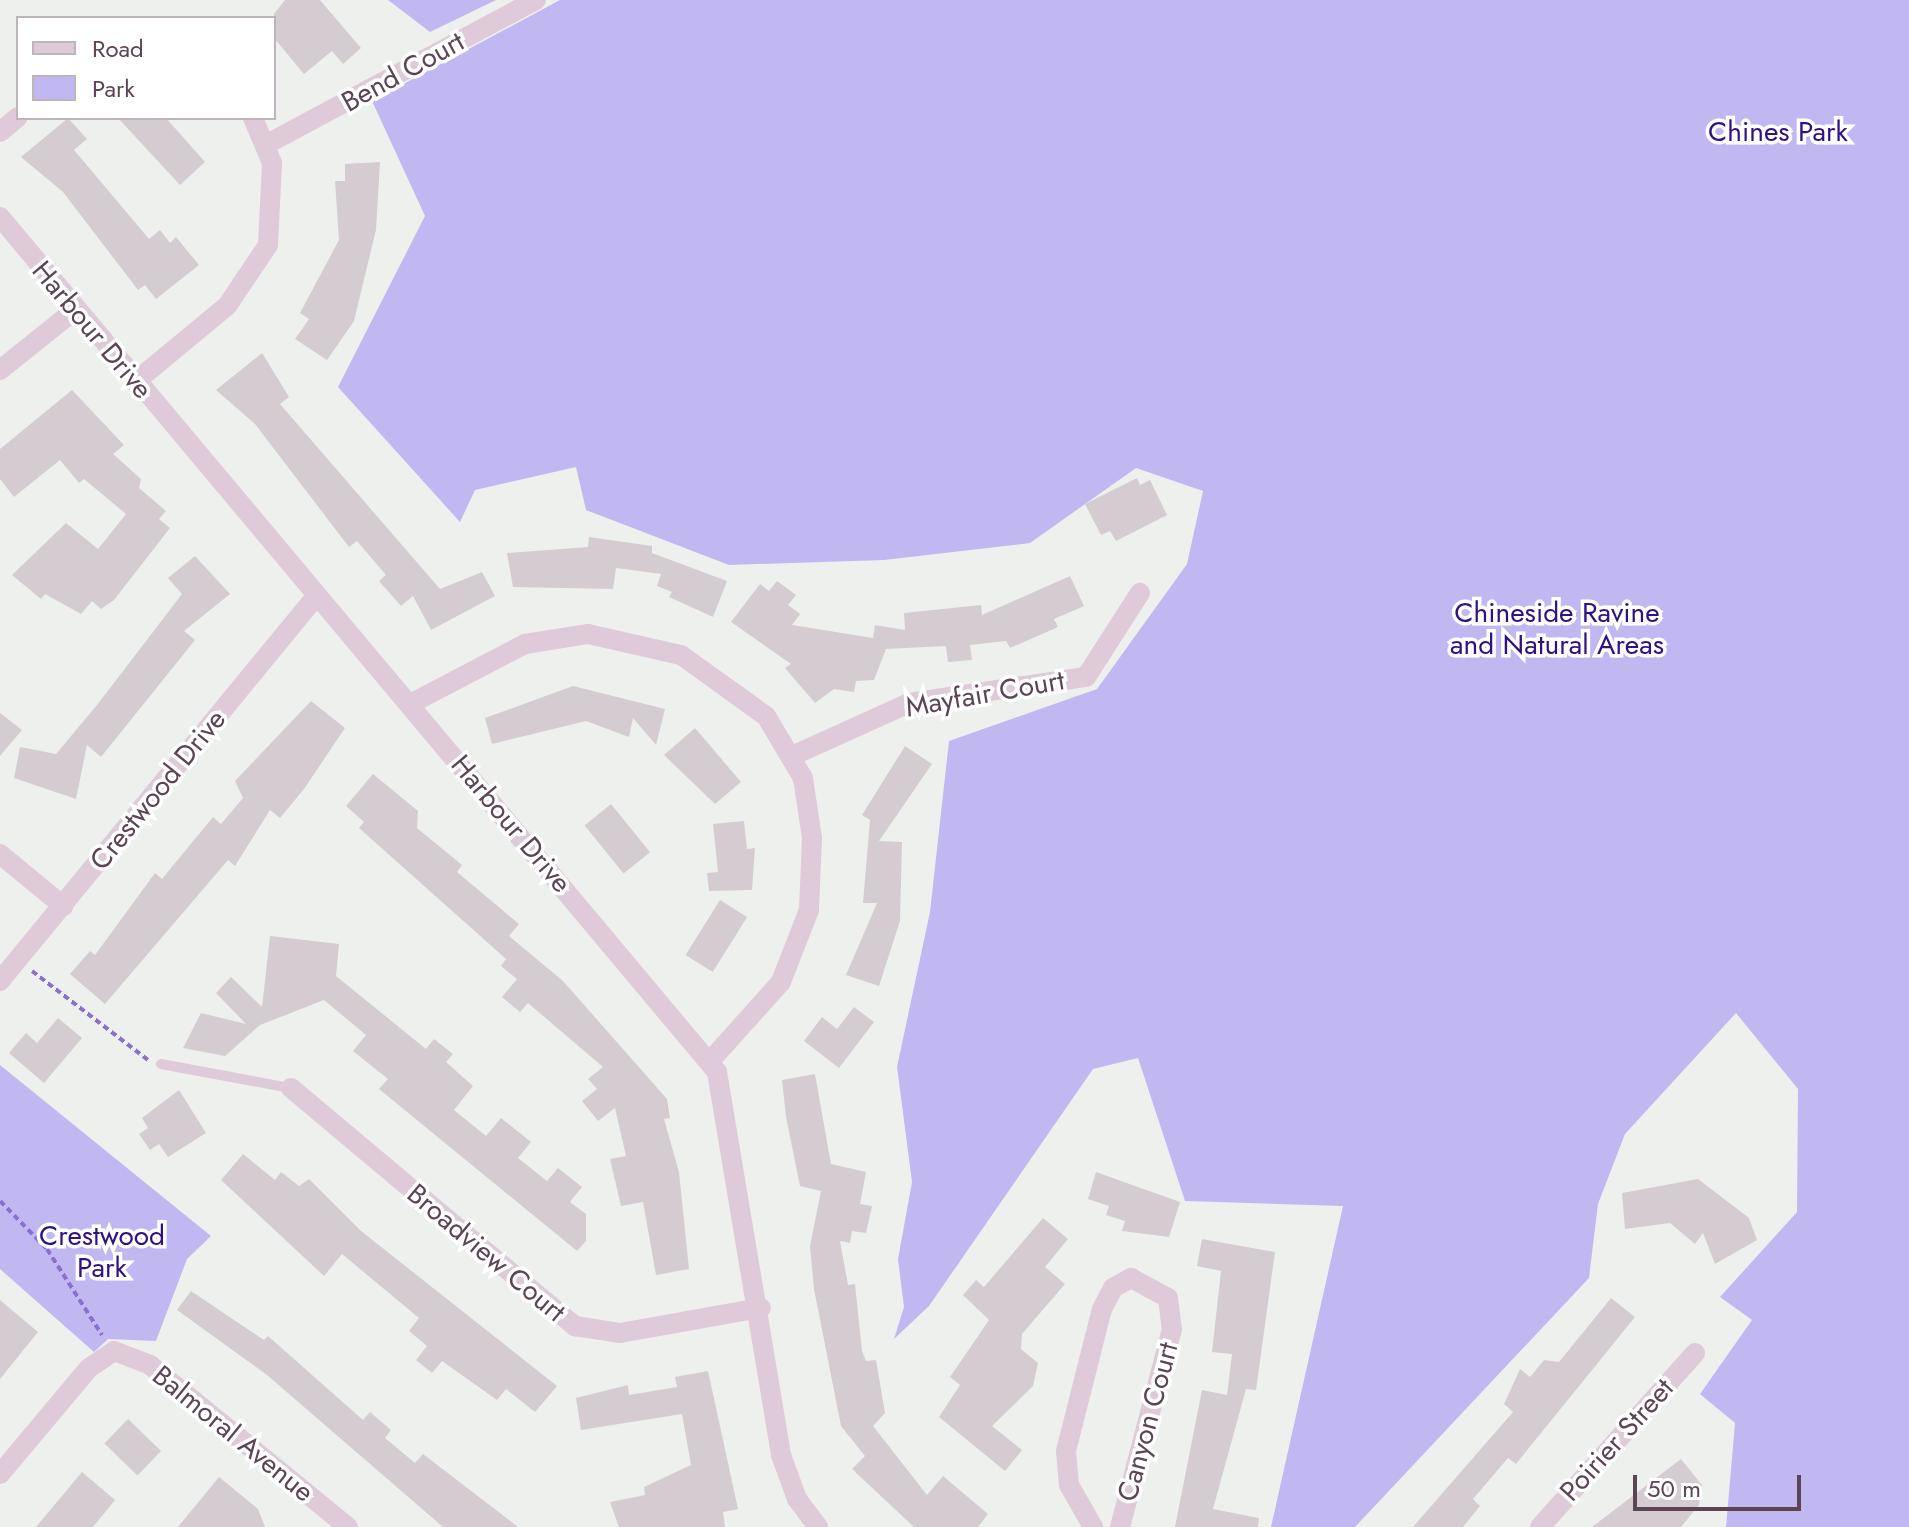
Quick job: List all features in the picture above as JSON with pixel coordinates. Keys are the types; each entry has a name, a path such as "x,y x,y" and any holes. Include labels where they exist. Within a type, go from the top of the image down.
{"street":[{"name":"Bend Court","path":"269,143 536,0"},
{"path":"0,132 16,119"},
{"path":"135,382 227,306 258,265 273,226 269,143 254,120"},
{"name":"Harbour Drive","path":"0,217 315,598 410,704 710,1061 725,1091 761,1308 781,1455 797,1499 818,1527"},
{"path":"0,370 75,310"},
{"name":"Mayfair Court","path":"794,755 909,703 1086,677 1140,593"},
{"name":"Crestwood Drive","path":"0,981 315,598"},
{"path":"410,704 525,644 566,634 626,637 681,655 734,686 794,755 812,838 804,931 781,982 710,1061"},
{"path":"0,854 63,906"},
{"name":"Broadview Court","path":"291,1088 575,1326 620,1333 761,1308"},
{"name":"Canyon Court","path":"1093,1527 1069,1485 1066,1451 1102,1309 1113,1288 1131,1278 1168,1298 1172,1329 1120,1527"},
{"path":"0,1474 89,1368 114,1351"},
{"name":"Balmoral Avenue","path":"114,1351 150,1365 342,1525"},
{"name":"Poirier Street","path":"1540,1527 1695,1353"}],"lane":[{"path":"161,1064 291,1088"}],"path":[{"path":"18,959 136,1057 161,1064"},
{"path":"0,1201 47,1249 114,1351"}],"green space":[{"path":"388,0 496,0 430,32"},
{"name":"Chineside Ravine and Natural Areas","path":"560,0 1909,0 1909,1527 1726,1527 1735,1423 1700,1394 1752,1320 1720,1297 1797,1212 1798,1089 1736,1013 1625,1134 1598,1204 1589,1278 1355,1527 1271,1527 1343,1206 1185,1201 1138,1058 1093,1069 929,1306 894,1339 904,1307 898,1259 912,1182 897,1067 930,912 949,741 1097,689 1187,564 1203,491 1136,468 1030,543 884,560 729,565 586,510 576,467 475,490 460,522 338,387 425,216 372,101"},
{"name":"Crestwood Park","path":"0,1065 211,1236 187,1259 156,1341 108,1339 94,1352 0,1269"}],"building":[{"path":"285,0 320,0 361,48 343,64 332,51 304,74 276,40 274,14"},
{"path":"66,120 70,120 87,139 74,150 149,239 160,230 170,243 176,237 199,265 156,299 145,285 138,290 63,192 21,157"},
{"path":"120,120 168,120 205,162 180,185"},
{"path":"380,162 376,230 354,321 327,360 295,339 309,319 300,313 339,240 335,181 345,181 345,164"},
{"path":"262,353 289,397 280,404 440,589 482,572 495,596 431,630 413,596 401,606 379,581 386,575 357,541 349,547 255,424 216,390"},
{"path":"72,390 124,445 113,454 141,479 139,488 166,511 159,519 170,528 114,600 101,609 92,601 81,614 45,594 41,599 12,575 66,523 98,549 126,514 84,479 79,483 60,460 14,497 0,479 0,449"},
{"path":"1137,478 1140,485 1150,480 1167,515 1116,541 1110,531 1101,535 1085,504"},
{"path":"589,537 652,546 652,553 727,581 713,617 669,597 672,592 657,586 661,574 616,568 613,589 513,587 507,553 588,547"},
{"path":"195,556 230,594 184,631 195,640 101,757 87,745 76,799 14,778 20,747 56,754 97,705 182,594 168,578"},
{"path":"1070,576 1084,606 1054,619 1058,627 1010,648 1006,641 970,645 972,660 948,662 946,646 886,649 874,680 856,681 854,692 834,689 815,703 785,668 791,664 731,622 760,584 769,591 777,581 796,595 788,605 800,614 792,625 873,638 875,625 905,630 904,613 981,605 982,615"},
{"path":"573,686 665,709 656,745 633,718 629,737 586,721 492,744 485,718"},
{"path":"311,701 345,728 304,789 280,818 270,810 235,866 228,860 105,1004 70,974 90,951 95,955 155,873 162,879 213,817 221,824 243,798 235,781"},
{"path":"0,713 22,730 0,756"},
{"path":"695,728 741,782 715,804 664,755"},
{"path":"905,746 932,764 879,841 902,842 900,921 879,986 846,975 877,903 863,903 870,820 862,815"},
{"path":"373,774 418,811 417,828 462,865 457,872 519,924 509,936 563,981 667,1099 670,1118 664,1119 679,1172 689,1269 656,1275 643,1202 621,1206 610,1159 626,1156 615,1108 598,1121 582,1101 597,1089 588,1079 603,1067 528,1003 520,1012 502,997 517,979 501,966 506,959 359,828 364,822 346,806"},
{"path":"611,804 650,852 624,874 585,825"},
{"path":"744,821 747,849 755,848 752,890 709,891 707,873 718,872 713,824"},
{"path":"720,900 747,917 713,972 686,955"},
{"path":"270,936 339,944 336,976 426,1049 434,1039 453,1054 446,1062 473,1086 454,1110 486,1136 501,1118 531,1142 518,1158 547,1181 558,1168 582,1187 570,1202 586,1214 586,1241 577,1251 379,1089 388,1079 353,1051 366,1035 324,1000 260,1025 225,1056 183,1048 201,1013 246,1024 216,993 231,977 262,1007"},
{"path":"854,1007 874,1022 839,1068 804,1041 822,1017 837,1029"},
{"path":"58,1018 82,1038 44,1083 9,1053 26,1033 37,1043"},
{"path":"815,1074 831,1164 866,1172 860,1204 872,1206 866,1233 852,1231 850,1243 840,1241 848,1285 855,1284 862,1351 866,1361 876,1360 885,1413 873,1426 927,1495 943,1476 988,1514 978,1527 914,1527 852,1469 865,1456 841,1426 814,1289 810,1246 821,1191 800,1186 782,1080"},
{"path":"179,1090 206,1133 168,1157 159,1144 150,1150 139,1134 148,1128 142,1118"},
{"path":"243,1154 275,1180 281,1172 299,1186 309,1179 361,1231 557,1386 535,1412 506,1389 497,1400 442,1361 432,1373 416,1360 427,1346 409,1331 419,1318 342,1254 324,1276 221,1180"},
{"path":"1096,1172 1180,1202 1169,1237 1122,1231 1125,1221 1106,1215 1109,1206 1088,1199"},
{"path":"1698,1179 1749,1218 1757,1240 1715,1264 1703,1233 1695,1244 1670,1223 1625,1229 1622,1193"},
{"path":"1043,1218 1068,1239 1045,1267 1065,1284 1022,1334 1021,1349 1038,1363 1033,1386 992,1426 1022,1450 1005,1471 939,1417 960,1385 950,1377 989,1320 963,1295 976,1280 984,1287"},
{"path":"1202,1239 1275,1252 1256,1390 1246,1389 1213,1509 1259,1518 1258,1527 1175,1527 1202,1390 1227,1395 1232,1354 1212,1352 1221,1271 1197,1266"},
{"path":"191,1291 264,1340 268,1336 363,1420 370,1412 391,1430 385,1438 415,1463 423,1454 518,1527 443,1527 267,1375 177,1310"},
{"path":"1611,1298 1635,1317 1516,1464 1508,1458 1473,1499 1480,1506 1463,1527 1413,1527 1513,1412 1504,1404 1520,1369 1530,1377 1544,1360 1559,1362"},
{"path":"0,1300 38,1332 0,1379"},
{"path":"708,1371 738,1509 723,1512 725,1527 619,1527 610,1502 645,1495 644,1487 691,1465 682,1414 581,1430 576,1398 628,1385 629,1395 677,1387 675,1377"},
{"path":"128,1419 161,1451 137,1475 104,1443"},
{"path":"1681,1459 1702,1485 1699,1505 1681,1527 1592,1527"},
{"path":"82,1472 115,1500 93,1527 36,1527"},
{"path":"219,1477 258,1509 265,1527 178,1527"}],"park label":[{"name":"Chines Park","path":"1778,132"}]}
